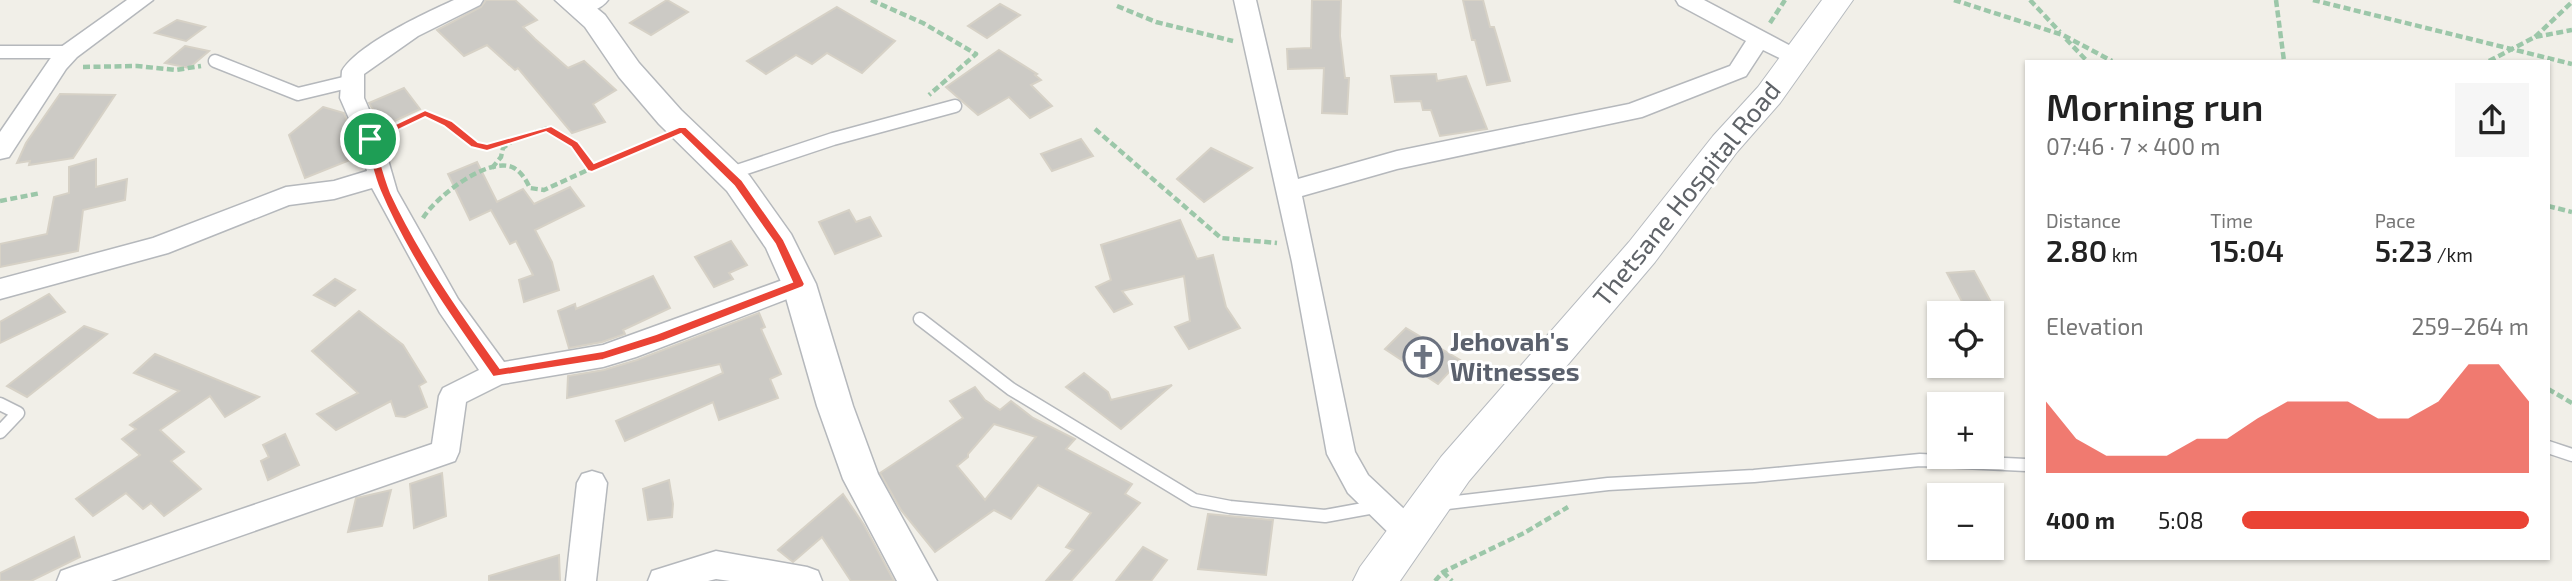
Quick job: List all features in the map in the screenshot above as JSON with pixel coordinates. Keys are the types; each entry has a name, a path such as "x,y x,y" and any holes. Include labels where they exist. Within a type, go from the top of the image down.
{"main road":[{"name":"Thetsane Hospital Road","path":"1375,581 1455,469 1642,252 1726,144 1798,59 1838,0"}],"street":[{"path":"0,151 64,58 142,0"},
{"path":"472,0 436,16 374,53 353,71 352,99 370,139 385,191 449,306 497,373"},
{"path":"1245,0 1301,246 1341,454 1358,484 1381,506 1419,519"},
{"path":"1687,0 1798,59"},
{"path":"581,3 629,70 738,183 780,243 799,284 835,406 862,479 918,581"},
{"path":"1288,191 1397,160 1634,111 1738,71 1759,39"},
{"path":"0,289 159,246 286,196 334,190 381,176"},
{"path":"72,581 445,452 453,396 497,373 603,356 799,284"},
{"path":"581,581 593,483"},
{"path":"663,581 716,565 807,581"}],"lane":[{"path":"0,52 64,58"},
{"path":"215,61 298,94 352,81"},
{"path":"728,174 834,139 955,106"},
{"path":"920,318 1011,389 1194,500 1230,507 1325,516 1381,506"},
{"path":"0,404 18,413 0,432"},
{"path":"2550,448 2572,455"},
{"path":"1419,519 1608,484 1754,476 1920,460 2025,466"}],"path":[{"path":"871,0 923,23 976,54 926,98 913,118"},
{"path":"1759,39 1785,0"},
{"path":"1954,0 2063,35 2110,60"},
{"path":"2030,0 2086,60"},
{"path":"2276,0 2284,60"},
{"path":"2314,0 2572,64"},
{"path":"2535,37 2572,2"},
{"path":"1116,6 1156,22 1210,37 1255,44"},
{"path":"2491,60 2535,37 2572,30"},
{"path":"64,58 101,69 138,65 184,72 215,61"},
{"path":"370,139 401,122 425,113 448,123 475,145 487,148 548,128 575,144 592,168"},
{"path":"411,240 432,203 450,190 492,168 507,166 519,171 530,188 544,190 683,129"},
{"path":"1095,129 1221,238 1301,246"},
{"path":"492,168 492,164 501,157 503,148 515,139"},
{"path":"0,201 41,193"},
{"path":"2550,206 2572,212"},
{"path":"2550,390 2572,403"},
{"path":"1435,581 1443,572 1524,533 1608,484"},
{"path":"1443,572 1452,581"}],"building":[{"path":"486,0 515,0 537,20 523,27 535,39 568,68 584,61 616,90 593,104 605,122 572,133 518,68 515,70 487,45 464,56 437,30 481,7"},
{"path":"667,0 688,12 651,35 630,23"},
{"path":"1312,0 1341,0 1340,36 1345,78 1349,78 1347,114 1322,113 1324,68 1288,69 1287,49 1311,48"},
{"path":"1463,0 1483,0 1510,81 1487,85 1475,40 1472,40"},
{"path":"1000,4 1020,15 987,38 968,26"},
{"path":"837,7 895,41 862,73 827,53 812,64 796,55 766,74 747,61"},
{"path":"177,20 205,27 186,41 155,33"},
{"path":"185,46 209,51 189,68 165,63"},
{"path":"999,50 1037,74 1035,75 1041,80 1031,85 1052,106 1030,118 1009,97 978,115 946,87"},
{"path":"1436,74 1437,81 1466,76 1487,129 1440,136 1431,110 1423,110 1421,101 1395,102 1391,76"},
{"path":"404,88 420,109 384,126 369,103"},
{"path":"60,94 115,95 73,158 29,165 30,161 17,163 26,143"},
{"path":"323,107 344,113 360,156 305,178 289,135"},
{"path":"1081,139 1093,156 1052,171 1041,154"},
{"path":"1211,148 1252,168 1204,202 1177,179"},
{"path":"96,159 96,187 127,179 125,200 83,210 78,251 0,267 0,244 47,234 54,197 69,193 69,167"},
{"path":"477,162 497,202 523,189 534,204 570,187 584,206 535,230 552,262 559,290 524,302 519,280 533,275 516,241 510,244 491,210 470,220 448,174"},
{"path":"849,210 856,222 870,217 881,236 835,254 819,222"},
{"path":"1180,220 1197,259 1213,255 1226,307 1240,328 1189,349 1175,327 1190,321 1184,276 1122,291 1132,304 1114,312 1096,287 1111,280 1101,245"},
{"path":"731,241 747,265 729,273 733,279 714,287 695,257"},
{"path":"1974,271 1990,301 1962,301 1947,273"},
{"path":"653,276 670,308 623,330 625,334 602,342 569,348 558,311 575,304 576,309"},
{"path":"335,279 355,290 335,306 314,295"},
{"path":"49,294 65,312 0,343 0,322"},
{"path":"359,311 403,345 426,382 419,386 427,407 405,417 396,416 391,401 336,430 317,414 358,393 312,351"},
{"path":"759,313 765,327 761,329 781,374 770,379 778,398 719,420 713,402 625,441 616,421 723,373 720,364 567,398 568,376 604,370 637,360"},
{"path":"84,326 107,334 27,397 7,386"},
{"name":"Jehovah's Witnesses","path":"1406,328 1460,360 1438,384 1385,349"},
{"path":"155,354 259,397 225,417 210,396 160,430 184,452 171,461 201,489 164,516 151,503 143,509 126,493 93,516 76,499 140,455 122,439 136,429 130,425 179,391 134,373"},
{"path":"1084,373 1108,392 1111,400 1172,385 1121,429 1066,387"},
{"path":"975,387 985,400 1000,410 1011,401 1033,418 1075,439 1066,449 1132,484 1125,494 1140,503 1071,581 1046,581 1073,550 1066,547 1091,513 1038,485 1011,519 994,510 935,552 901,510 880,473 963,418 950,401","holes":["994,424 1036,437 985,500 957,466 968,457"]},
{"path":"285,434 299,465 268,480 261,461 269,457 263,445"},
{"path":"442,473 446,516 414,528 410,484"},
{"path":"669,480 672,517 648,520 643,489"},
{"path":"391,490 382,526 348,532 356,498"},
{"path":"843,494 864,525 894,581 851,581 822,537 793,562 778,550"},
{"path":"1208,514 1273,520 1266,575 1198,569"},
{"path":"74,537 80,557 31,581 0,581 0,573"},
{"path":"1143,547 1167,560 1151,581 1116,581"},
{"path":"559,555 560,581 489,581 489,576"}],"place":[{"name":"Jehovah's Witnesses","path":"1423,357"}],"route":[{"path":"425,113 448,123 475,145 487,148 548,128 575,144 592,168 683,129 738,183 780,243 799,284 603,356 497,373 449,306 419,256 385,191 370,139 383,130 425,113"}]}
